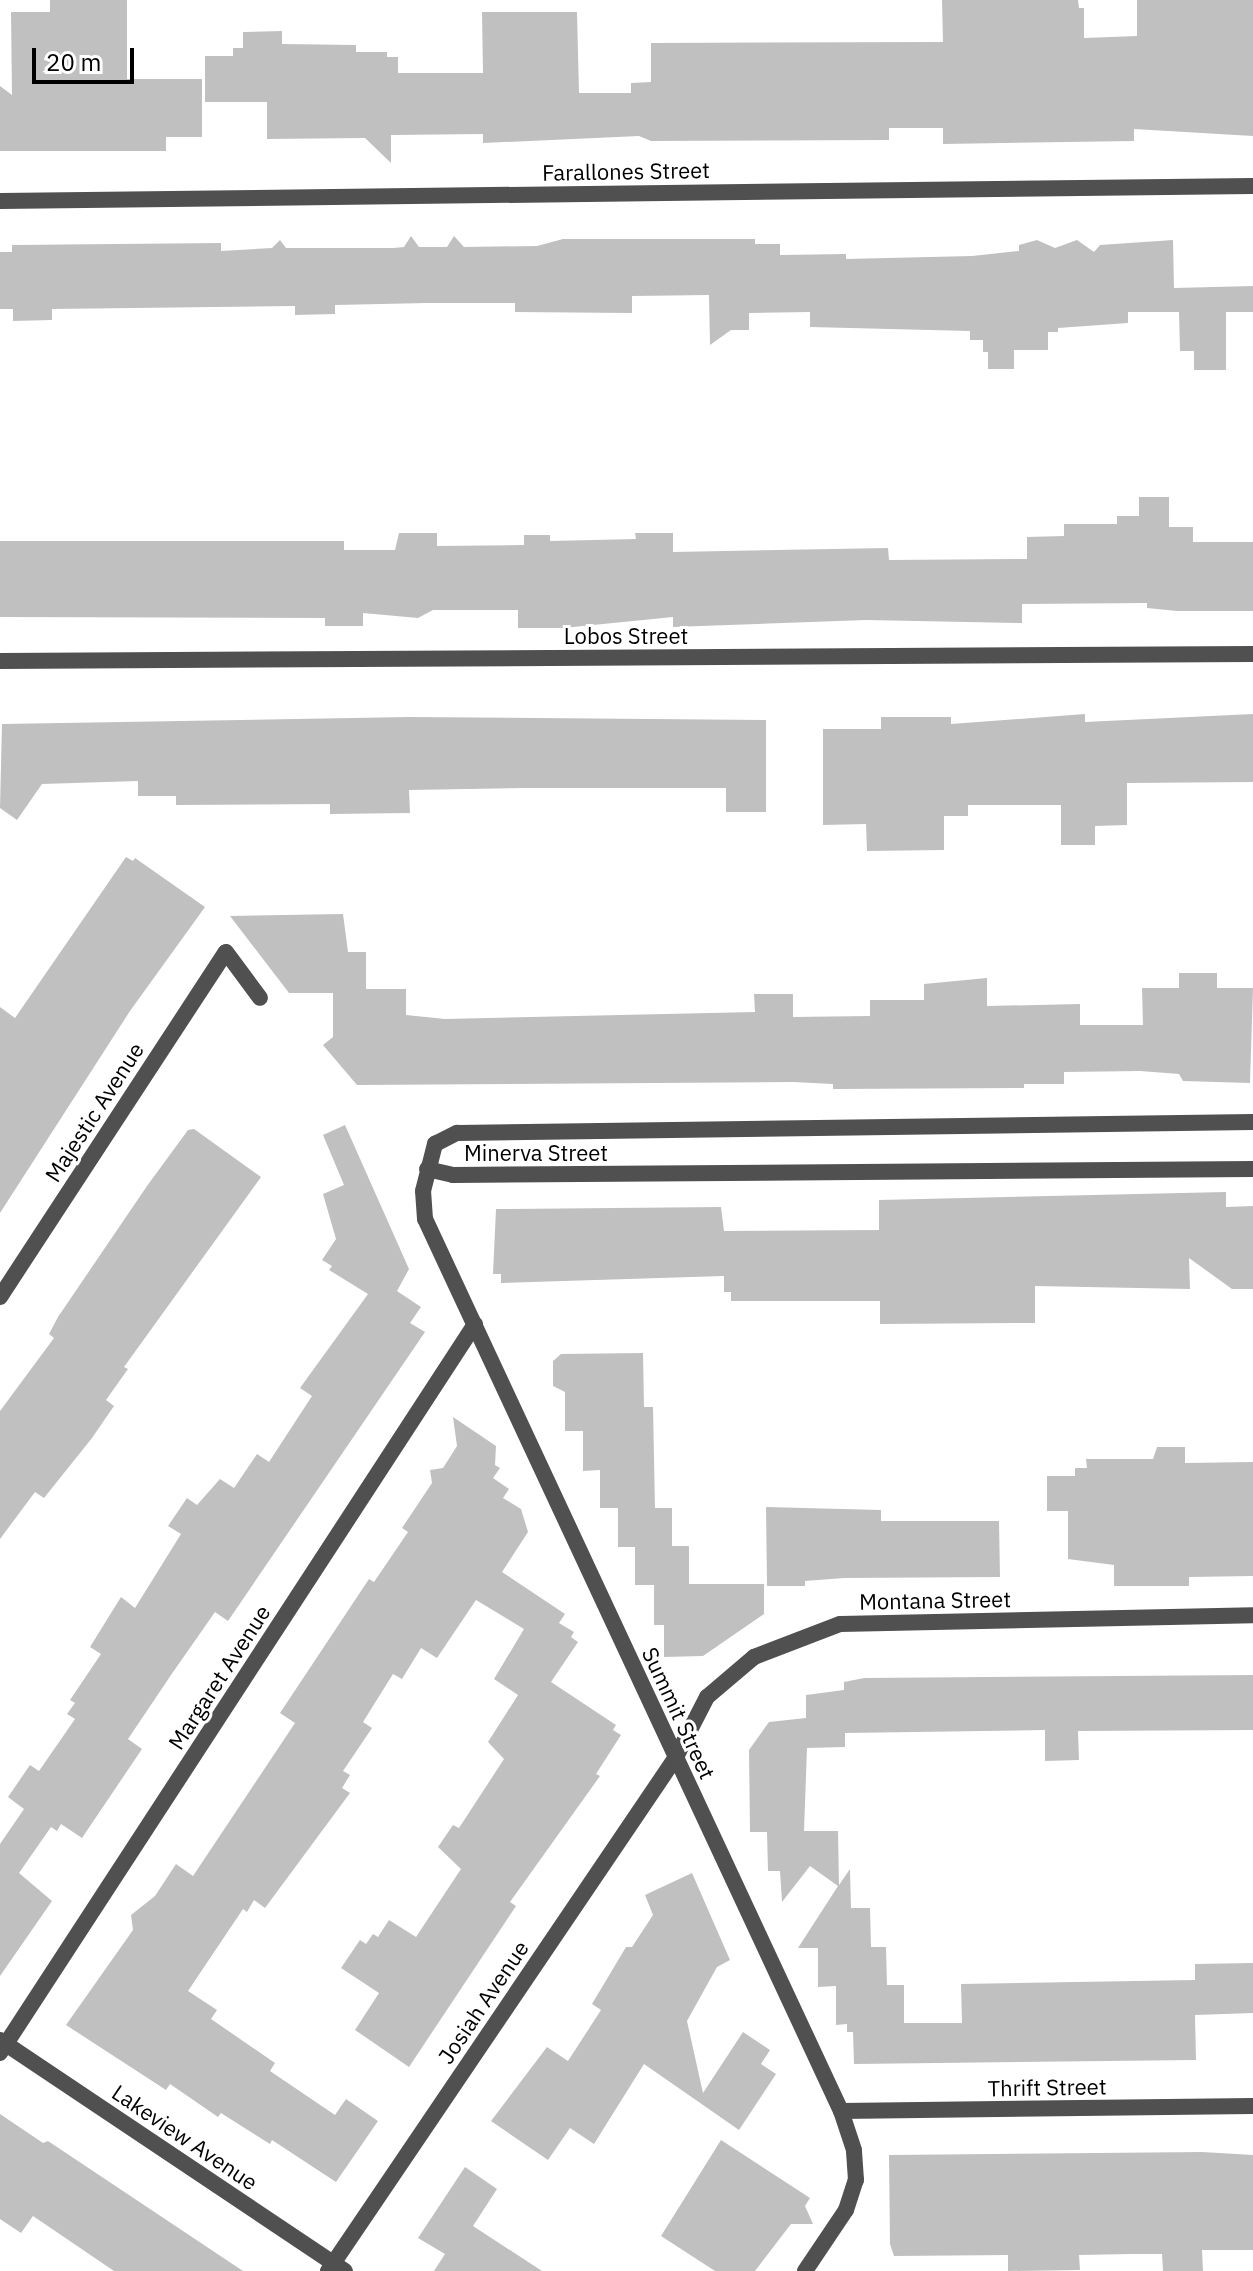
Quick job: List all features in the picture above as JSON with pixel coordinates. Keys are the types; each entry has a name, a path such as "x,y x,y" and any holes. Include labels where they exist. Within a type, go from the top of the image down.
{"street":[{"name":"Farallones Street","path":"0,201 1253,186"},
{"name":"Lobos Street","path":"0,661 1253,654"},
{"name":"Majestic Avenue","path":"0,1297 226,952 260,998"},
{"name":"Minerva Street","path":"1253,1122 457,1133 435,1144 427,1169 453,1175 1253,1169"},
{"name":"Summit Street","path":"427,1169 425,1219 841,2111 854,2150 856,2180 846,2210 805,2271"},
{"name":"Margaret Avenue","path":"2,2046 475,1324"},
{"name":"Montana Street","path":"676,1757 707,1697 754,1657 840,1624 1253,1615"},
{"name":"Josiah Avenue","path":"335,2268 676,1757"},
{"name":"Lakeview Avenue","path":"2,2046 335,2268"},
{"name":"Thrift Street","path":"841,2111 1253,2106"}],"building":[{"path":"50,0 127,0 127,79 202,79 202,137 166,137 166,151 0,151 0,86 12,95 11,12 50,12"},
{"path":"942,0 1078,0 1079,8 1084,8 1084,38 1137,36 1137,0 1253,0 1253,136 1134,129 1134,141 943,144 943,128 889,128 889,140 651,141 639,136 483,143 483,134 391,135 391,163 365,138 267,139 267,102 205,102 205,56 233,56 233,48 243,48 243,32 282,31 282,44 356,45 356,52 387,52 387,57 398,57 398,73 483,73 482,12 577,12 579,93 631,93 631,83 651,82 651,43 943,42"},
{"path":"411,236 419,247 447,247 454,236 464,247 537,246 563,239 755,239 755,244 780,244 780,255 846,254 846,259 972,256 1019,251 1019,245 1037,240 1055,248 1077,240 1094,252 1100,245 1173,240 1174,288 1253,286 1253,312 1226,312 1226,370 1194,370 1194,351 1180,351 1179,312 1128,312 1128,323 1058,328 1058,332 1048,332 1048,350 1014,350 1014,369 988,369 988,352 983,352 983,340 970,340 970,331 810,327 810,312 749,313 749,330 731,330 710,345 709,295 632,296 632,313 515,312 515,303 427,303 335,305 335,314 295,315 295,306 52,309 52,320 13,321 13,309 0,309 0,252 12,252 12,245 221,243 221,251 272,248 280,240 286,248 393,248 404,247"},
{"path":"1139,497 1169,497 1169,527 1193,527 1193,542 1253,542 1253,611 1177,611 1147,608 1147,603 1022,604 1022,623 866,620 673,627 673,617 563,628 518,628 518,610 433,610 418,618 363,613 363,626 325,626 325,618 0,617 0,541 344,541 344,550 395,550 399,533 437,533 437,546 524,545 524,535 550,535 550,541 636,539 635,533 673,533 673,552 888,548 889,560 1027,559 1027,537 1064,536 1064,524 1117,524 1117,516 1139,516"},
{"path":"1085,714 1085,722 1253,714 1253,782 1127,783 1127,825 1095,826 1095,845 1061,845 1061,805 968,805 968,816 944,816 944,850 867,851 866,824 823,825 823,729 881,729 881,717 951,717 951,724"},
{"path":"409,717 766,720 766,812 726,812 726,788 525,788 409,790 410,813 330,814 330,804 176,805 176,796 138,796 138,781 42,784 17,820 0,808 2,724"},
{"path":"126,857 133,861 135,858 205,907 130,1011 0,1213 0,1007 15,1018"},
{"path":"343,914 348,952 366,952 366,989 406,989 406,1015 445,1019 755,1012 754,994 793,994 793,1017 870,1016 870,1000 924,1000 924,984 987,978 987,1006 1080,1004 1080,1025 1143,1025 1142,988 1179,988 1179,973 1217,973 1217,988 1253,988 1250,1083 1183,1081 1179,1074 1140,1071 1064,1072 1064,1084 1024,1084 1024,1088 833,1089 833,1084 793,1082 357,1085 323,1045 333,1037 333,993 289,993 230,916"},
{"path":"345,1125 409,1269 397,1291 421,1307 410,1323 425,1332 228,1621 215,1612 171,1675 128,1739 142,1749 82,1838 61,1824 57,1831 51,1827 19,1873 52,1901 0,1976 0,1844 24,1809 8,1797 30,1765 39,1771 75,1719 67,1714 75,1703 70,1700 101,1654 90,1647 121,1597 135,1608 181,1534 168,1526 187,1498 197,1505 220,1479 234,1488 257,1454 269,1462 312,1396 300,1388 368,1294 329,1270 332,1266 322,1260 336,1239 323,1194 344,1185 323,1135"},
{"path":"194,1129 261,1177 124,1367 128,1369 106,1400 114,1406 92,1438 44,1498 35,1492 0,1539 0,1411 54,1338 49,1334 58,1317 147,1186 188,1130"},
{"path":"1226,1192 1226,1207 1253,1206 1253,1289 1232,1289 1189,1258 1190,1289 1035,1286 1035,1323 880,1324 880,1301 731,1301 731,1292 724,1292 724,1276 501,1283 501,1274 493,1274 496,1209 721,1207 724,1231 879,1230 879,1200"},
{"path":"643,1353 644,1407 653,1407 655,1508 672,1508 672,1546 689,1546 689,1584 764,1584 764,1614 703,1656 664,1657 664,1625 654,1625 654,1585 635,1585 635,1547 618,1547 618,1508 600,1508 600,1470 583,1471 583,1431 565,1431 565,1392 553,1386 553,1361 561,1354"},
{"path":"453,1417 496,1446 495,1465 500,1468 493,1478 509,1489 503,1498 521,1509 528,1532 502,1572 565,1614 559,1623 574,1632 571,1637 578,1642 551,1682 616,1725 613,1730 621,1735 596,1774 600,1776 510,1902 516,1906 409,2067 355,2030 379,1993 341,1968 360,1940 366,1944 373,1934 378,1937 389,1920 416,1937 461,1869 438,1847 453,1825 459,1828 504,1759 488,1742 518,1695 494,1679 524,1629 476,1600 437,1658 421,1648 402,1679 393,1674 363,1722 372,1728 343,1771 350,1775 342,1788 350,1793 265,1908 254,1900 247,1912 243,1909 188,1991 217,2010 211,2019 275,2063 270,2071 335,2115 346,2099 378,2121 336,2182 272,2140 270,2144 221,2113 218,2117 170,2084 166,2090 66,2025 133,1930 131,1915 155,1896 176,1864 193,1876 295,1723 280,1713 369,1579 374,1582 408,1532 402,1528 432,1483 430,1470 443,1468 457,1446"},
{"path":"1157,1447 1185,1447 1185,1463 1253,1462 1253,1576 1189,1577 1189,1586 1114,1586 1114,1565 1068,1559 1068,1511 1047,1511 1047,1476 1075,1476 1075,1468 1087,1468 1086,1459 1153,1459"},
{"path":"766,1507 881,1510 881,1521 999,1521 1000,1577 844,1578 805,1581 805,1586 767,1586"},
{"path":"1253,1675 1253,1730 1078,1731 1079,1760 1045,1761 1045,1730 845,1733 845,1747 807,1748 804,1831 838,1831 839,1885 850,1869 851,1908 870,1908 871,1947 886,1947 887,1985 904,1985 904,2023 962,2023 961,1984 1195,1980 1195,1964 1253,1963 1253,2013 1195,2015 1196,2060 854,2064 853,2032 847,2032 847,2024 836,2025 836,1986 818,1987 818,1948 798,1948 838,1886 810,1866 782,1902 780,1871 768,1871 767,1832 750,1832 749,1750 769,1722 806,1718 806,1695 844,1690 844,1682 864,1678"},
{"path":"692,1873 730,1960 717,1967 687,2021 703,2093 743,2032 770,2050 761,2064 776,2074 739,2130 644,2064 594,2144 570,2128 548,2160 491,2121 547,2047 568,2061 601,2010 592,2004 626,1947 632,1947 653,1915 645,1895"},
{"path":"0,2114 43,2143 48,2141 243,2271 114,2271 33,2216 21,2233 0,2219"},
{"path":"721,2140 810,2198 805,2206 813,2224 791,2224 755,2271 715,2271 661,2236"},
{"path":"1202,2152 1253,2155 1253,2250 1202,2250 1203,2271 1163,2271 1162,2254 1131,2254 1079,2255 1080,2270 1008,2271 1008,2255 894,2256 890,2244 889,2155"},
{"path":"465,2167 497,2189 473,2226 542,2271 434,2271 445,2254 418,2238"}]}
